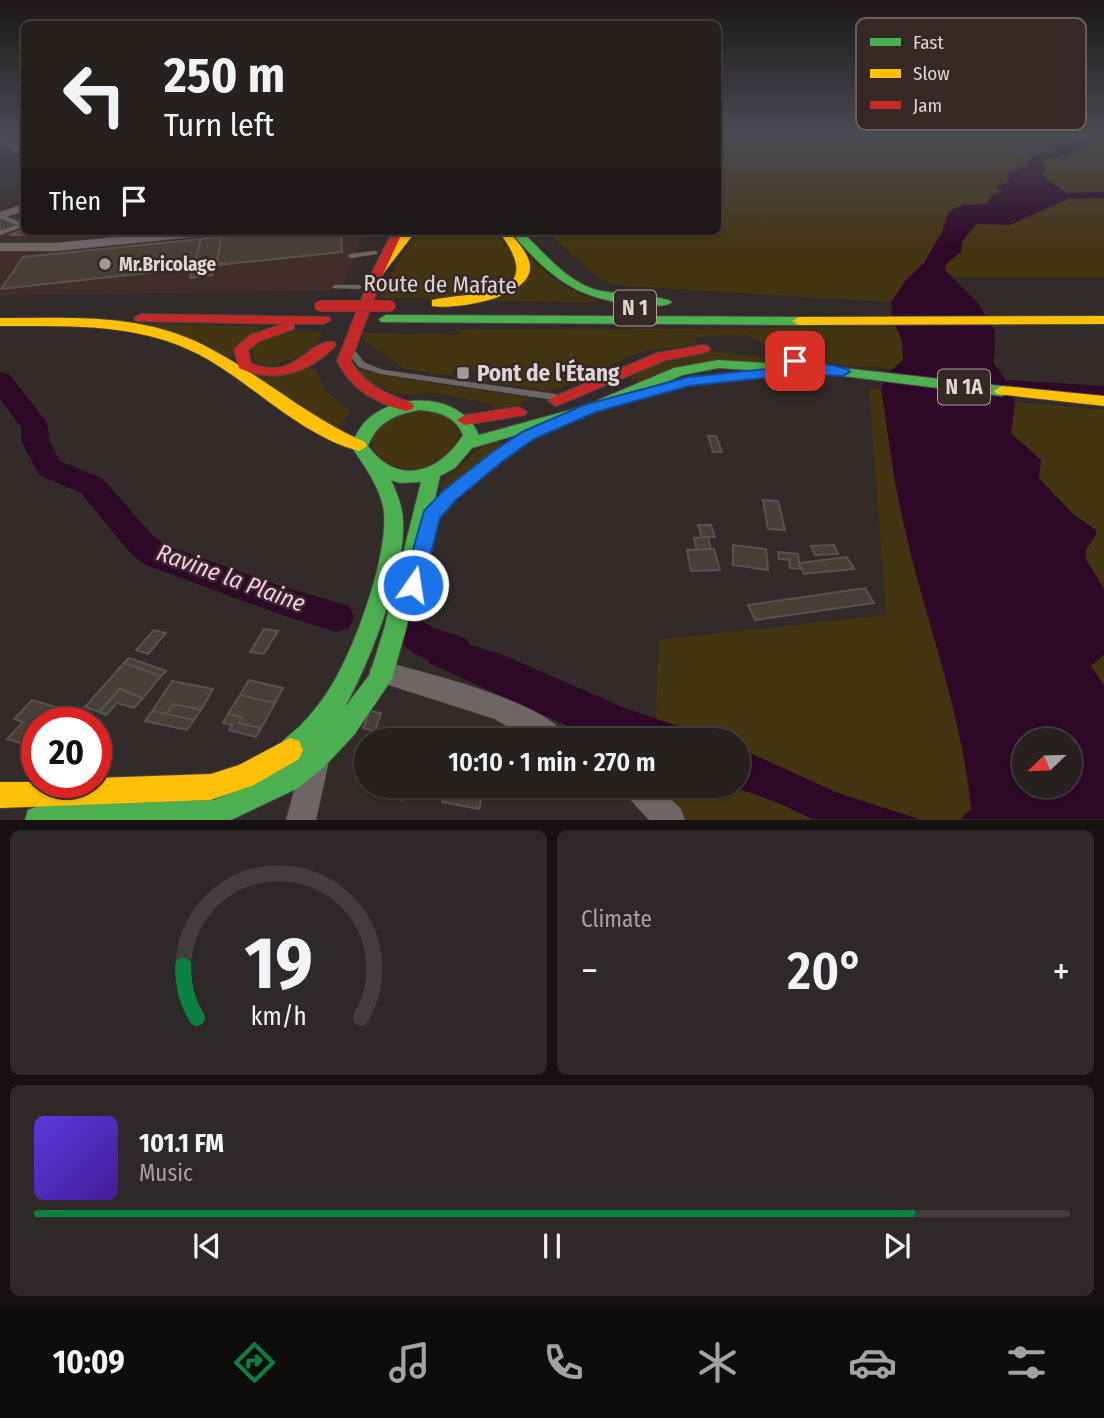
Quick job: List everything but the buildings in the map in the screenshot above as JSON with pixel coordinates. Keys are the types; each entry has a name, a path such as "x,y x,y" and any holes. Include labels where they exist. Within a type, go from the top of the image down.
{"main road":[{"path":"372,422 365,408 337,382 328,360 333,329 359,287 385,235"},
{"path":"378,272 396,235"},
{"path":"333,329 289,326 254,338 241,349 241,360 250,370 274,374 311,360 408,235"},
{"path":"388,313 470,299 506,290 522,280 526,270 520,251 508,235"},
{"path":"510,235 563,277 582,289 609,298 786,308"},
{"name":"Route de Mafate","path":"134,306 333,329"},
{"name":"Route de Mafate","path":"0,316 333,329 388,313 880,308 1013,314"},
{"name":"N 1","path":"1013,314 1104,309"},
{"name":"Route de Mafate","path":"388,313 845,320 1013,314"},
{"name":"N 1","path":"1013,314 1104,320"},
{"path":"0,322 82,325 170,336 229,366 307,423 359,446 367,464 377,470 403,477 432,473 456,461 469,443 471,435 465,421 446,408 407,406 382,415 372,422 365,429 359,446"},
{"path":"333,329 354,383 379,397 407,406"},
{"name":"N 1A","path":"465,421 507,415 564,399 642,362 698,350 737,350 843,372"},
{"name":"N 1A","path":"469,443 590,408 679,371 718,364 843,372 1055,398 1104,401"},
{"path":"0,794 146,791 226,783 266,765 300,742 342,694 361,653 374,611 394,536 390,493 377,470"},
{"path":"38,820 214,813 267,791 314,766 387,673 432,473"}],"street":[{"path":"0,216 21,208"},
{"path":"0,247 56,247 174,235"},
{"path":"387,673 502,709 534,728"},
{"path":"301,820 314,766"},
{"path":"649,798 670,820"}],"lane":[{"path":"0,216 21,224"},
{"path":"0,233 21,226"},
{"path":"351,256 375,253"},
{"path":"335,287 359,287"},
{"path":"333,329 353,357 362,365 381,372 564,399"},
{"path":"387,673 431,515 510,446 590,408"},
{"path":"0,787 184,783 225,775 271,753 312,723 340,683 385,534 386,509 377,470"},
{"path":"230,820 252,812 287,793 314,766"}],"shaded area":[{"path":"721,172 1104,172 1104,277 950,277 995,331 996,362 1015,402 1104,410 1104,819 650,819 651,798 750,798 750,728 655,728 659,640 886,615 869,388 881,389 892,369 842,365 786,356 747,335 694,337 697,345 648,350 549,391 474,380 476,373 455,369 451,376 406,369 363,340 364,333 463,335 455,330 895,327 890,302 612,285 596,276 550,235 721,235"},
{"path":"1011,172 1044,172 1042,175 1066,193 1068,199 1010,225 976,224 962,242 961,252 946,264 945,270 978,303 995,331 994,363 1009,385 1015,403 1011,433 1041,460 1039,478 1073,514 1096,530 1096,535 1086,550 1086,560 1104,588 1104,655 1091,666 1104,685 1104,819 960,819 971,809 960,736 912,557 893,472 881,389 887,374 903,360 902,341 892,318 891,302 906,280 924,263 942,232 949,211 962,205 987,204 990,197 1002,191 995,187 1007,183"},
{"path":"10,212 21,217 21,235 363,235 341,290 0,296 0,216"},
{"path":"414,235 495,235 520,265 502,286 460,298 378,298"},
{"path":"530,255 546,273 561,284 600,302 485,301"},
{"path":"143,324 261,326 231,358"},
{"path":"302,330 322,332 313,351 272,367 253,361 251,348 271,337"},
{"path":"714,351 765,358 763,363 639,382 627,375 693,352"},
{"path":"310,367 316,370 325,390 351,412 335,429 253,376"},
{"path":"362,369 381,375 530,398 518,406 495,411 491,404 436,393 396,394 381,387 376,390 356,372"},
{"path":"419,410 446,416 460,431 456,450 419,470 377,463 369,434 377,425"},
{"path":"497,439 504,446 448,490 438,487 476,451"},
{"path":"445,638 498,653 625,708 684,728 572,728 429,663 422,640"},
{"path":"750,753 838,793 919,819 812,819 750,793"}],"waterway":[{"path":"1047,196 1104,195"},
{"name":"Ravine la Plaine","path":"0,379 35,426 35,440 49,468 92,486 142,545 158,556 282,601 336,617"},
{"path":"1009,385 1104,391"},
{"name":"Ravine la Plaine","path":"412,632 422,640 454,651"}],"traffic: fast":[{"path":"519,235 573,285 611,298 666,302"},
{"path":"386,319 799,321"},
{"path":"469,443 590,409 679,371 718,364 843,372 1002,391"},
{"path":"420,405 437,407 457,415 471,435 449,464 433,472 417,477 400,477 384,472 370,462 359,446 363,436 382,416 420,405"},
{"path":"290,750 324,718 337,699 357,659 372,616 390,558 394,530 390,501 377,470"},
{"path":"38,820 214,813 267,791 289,779 315,758 345,727 380,679 395,629 432,473"}],"traffic: slow":[{"path":"378,272 408,235"},
{"path":"437,303 487,296 512,287 524,270 523,260 507,236"},
{"path":"799,321 1104,320"},
{"path":"0,322 96,323 121,325 168,335 212,356 314,424 359,446"},
{"path":"1002,391 1104,401"},
{"path":"0,795 211,787 245,776 290,750"}],"traffic: jam":[{"path":"396,235 378,272 344,361 355,379 369,391 406,406"},
{"path":"320,306 390,306"},
{"path":"141,318 324,320"},
{"path":"289,326 255,338 241,349 244,365 267,373 289,370 329,345"},
{"path":"556,401 662,356 703,349"},
{"path":"465,420 519,412"}],"place":[{"name":"Mr.Bricolage","path":"105,264"},
{"name":"Pont de l'Étang","path":"463,373"}],"route":[{"path":"413,585 431,515 510,446 590,408 688,382 802,370 843,372 795,361"}]}
